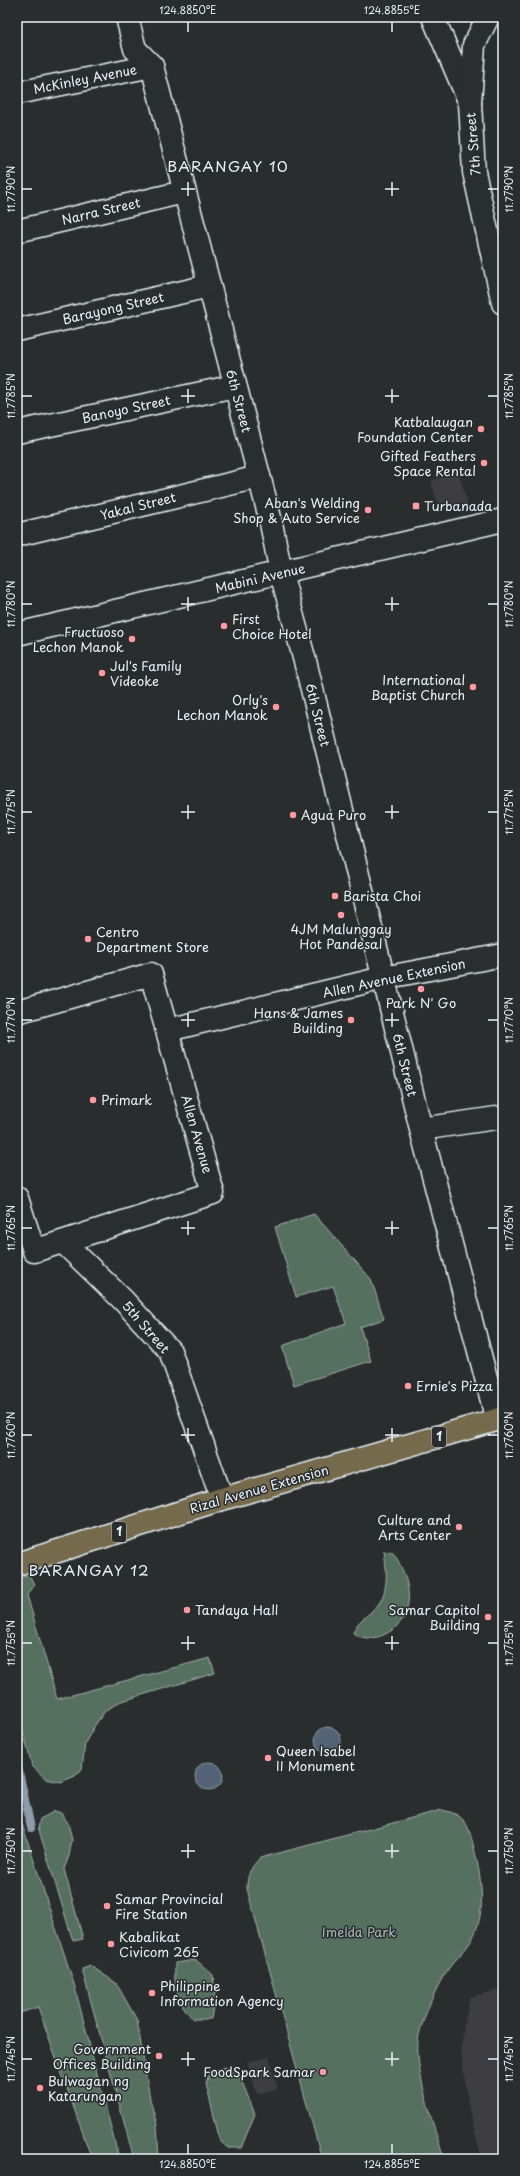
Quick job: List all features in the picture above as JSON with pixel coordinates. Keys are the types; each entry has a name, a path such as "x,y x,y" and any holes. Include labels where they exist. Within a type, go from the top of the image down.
{"main road":[{"name":"Rizal Avenue Extension","path":"17,1564 222,1499 500,1419"}],"street":[{"path":"128,17 135,49 152,66"},
{"path":"434,17 470,103"},
{"path":"470,103 474,45 488,17"},
{"name":"McKinley Avenue","path":"17,93 152,66"},
{"name":"6th Street","path":"152,66 270,518 281,573 306,665 421,1130 500,1419"},
{"name":"7th Street","path":"470,103 474,172 503,303"},
{"name":"Narra Street","path":"17,230 184,192"},
{"name":"Barayong Street","path":"17,330 209,286"},
{"name":"Banoyo Street","path":"17,432 235,386"},
{"name":"Yakal Street","path":"17,535 259,477"},
{"name":"Mabini Avenue","path":"17,634 503,520"},
{"name":"Allen Avenue Extension","path":"168,1030 383,978 503,955"},
{"name":"Allen Avenue","path":"17,1012 151,974 213,1193 34,1251 17,1198"},
{"path":"421,1130 503,1117"},
{"name":"5th Street","path":"63,1242 123,1300 170,1351 222,1499"}],"shaded area":[{"path":"458,472 468,504 440,512 431,481"},
{"path":"503,1989 503,2159 482,2159 469,2110 464,2074 461,2051 464,2025 470,1997"},
{"path":"269,2057 278,2089 257,2094 247,2062"}],"green space":[{"path":"314,1214 371,1279 384,1319 360,1327 371,1361 294,1385 282,1346 346,1323 333,1286 296,1297 275,1227"},
{"path":"384,1551 393,1553 404,1573 408,1588 408,1604 406,1612 397,1626 384,1635 368,1638 360,1637 353,1633 356,1626 377,1606 384,1592 386,1584 386,1567"},
{"path":"29,1575 34,1584 27,1595 57,1699 210,1658 215,1673 119,1702 105,1711 85,1743 82,1769 75,1776 61,1782 46,1779 32,1766 17,1707 17,1578"},
{"name":"Imelda Park","path":"442,1810 462,1818 468,1827 477,1859 481,1893 480,1916 471,1942 444,1974 428,2009 419,2035 418,2047 421,2079 444,2159 322,2159 247,1889 248,1876 251,1869 260,1858"},
{"path":"55,1811 61,1813 68,1823 72,1840 69,1856 64,1869 83,1939 73,1941 38,1827 40,1819"},
{"path":"21,1821 74,1984 119,2159 92,2159 38,2007 17,2014 17,1822"},
{"path":"196,1960 213,1975 215,1994 211,2019 193,2019 183,2006 177,1993 175,1963"},
{"path":"91,1966 116,1983 137,2020 150,2099 157,2125 159,2159 134,2159 82,1969"},
{"path":"225,2067 240,2077 255,2114 241,2148 228,2148 220,2141 206,2084 209,2072"}],"water":[{"path":"328,1727 338,1730 341,1740 338,1750 328,1753 318,1750 315,1740 318,1730"},
{"path":"209,1762 219,1766 223,1776 219,1786 209,1790 199,1786 195,1776 199,1766"}],"waterway":[{"path":"17,1762 31,1828"}],"place":[{"name":"Katbalaugan Foundation Center","path":"481,429"},
{"name":"Gifted Feathers Space Rental","path":"484,463"},
{"name":"Turbanada","path":"416,506"},
{"name":"Aban's Welding Shop & Auto Service","path":"368,510"},
{"name":"First Choice Hotel","path":"224,626"},
{"name":"Fructuoso Lechon Manok","path":"132,639"},
{"name":"Jul's Family Videoke","path":"102,673"},
{"name":"International Baptist Church","path":"473,687"},
{"name":"Orly's Lechon Manok","path":"276,707"},
{"name":"Agua Puro","path":"293,815"},
{"name":"Barista Choi","path":"335,896"},
{"name":"4JM Malunggay Hot Pandesal","path":"341,915"},
{"name":"Centro Department Store","path":"88,939"},
{"name":"Park N' Go","path":"421,989"},
{"name":"Hans & James Building","path":"351,1020"},
{"name":"Primark","path":"93,1100"},
{"name":"Ernie's Pizza","path":"408,1386"},
{"name":"Culture and Arts Center","path":"459,1527"},
{"name":"Tandaya Hall","path":"187,1610"},
{"name":"Samar Capitol Building","path":"488,1617"},
{"name":"Queen Isabel II Monument","path":"268,1758"},
{"name":"Samar Provincial Fire Station","path":"107,1906"},
{"name":"Kabalikat Civicom 265","path":"111,1944"},
{"name":"Philippine Information Agency","path":"152,1993"},
{"name":"Government Offices Building","path":"159,2056"},
{"name":"FoodSpark Samar","path":"323,2072"},
{"name":"Bulwagan ng Katarungan","path":"40,2088"}],"district":[{"name":"BARANGAY 10","path":"228,167"},
{"name":"BARANGAY 12","path":"89,1571"}]}
